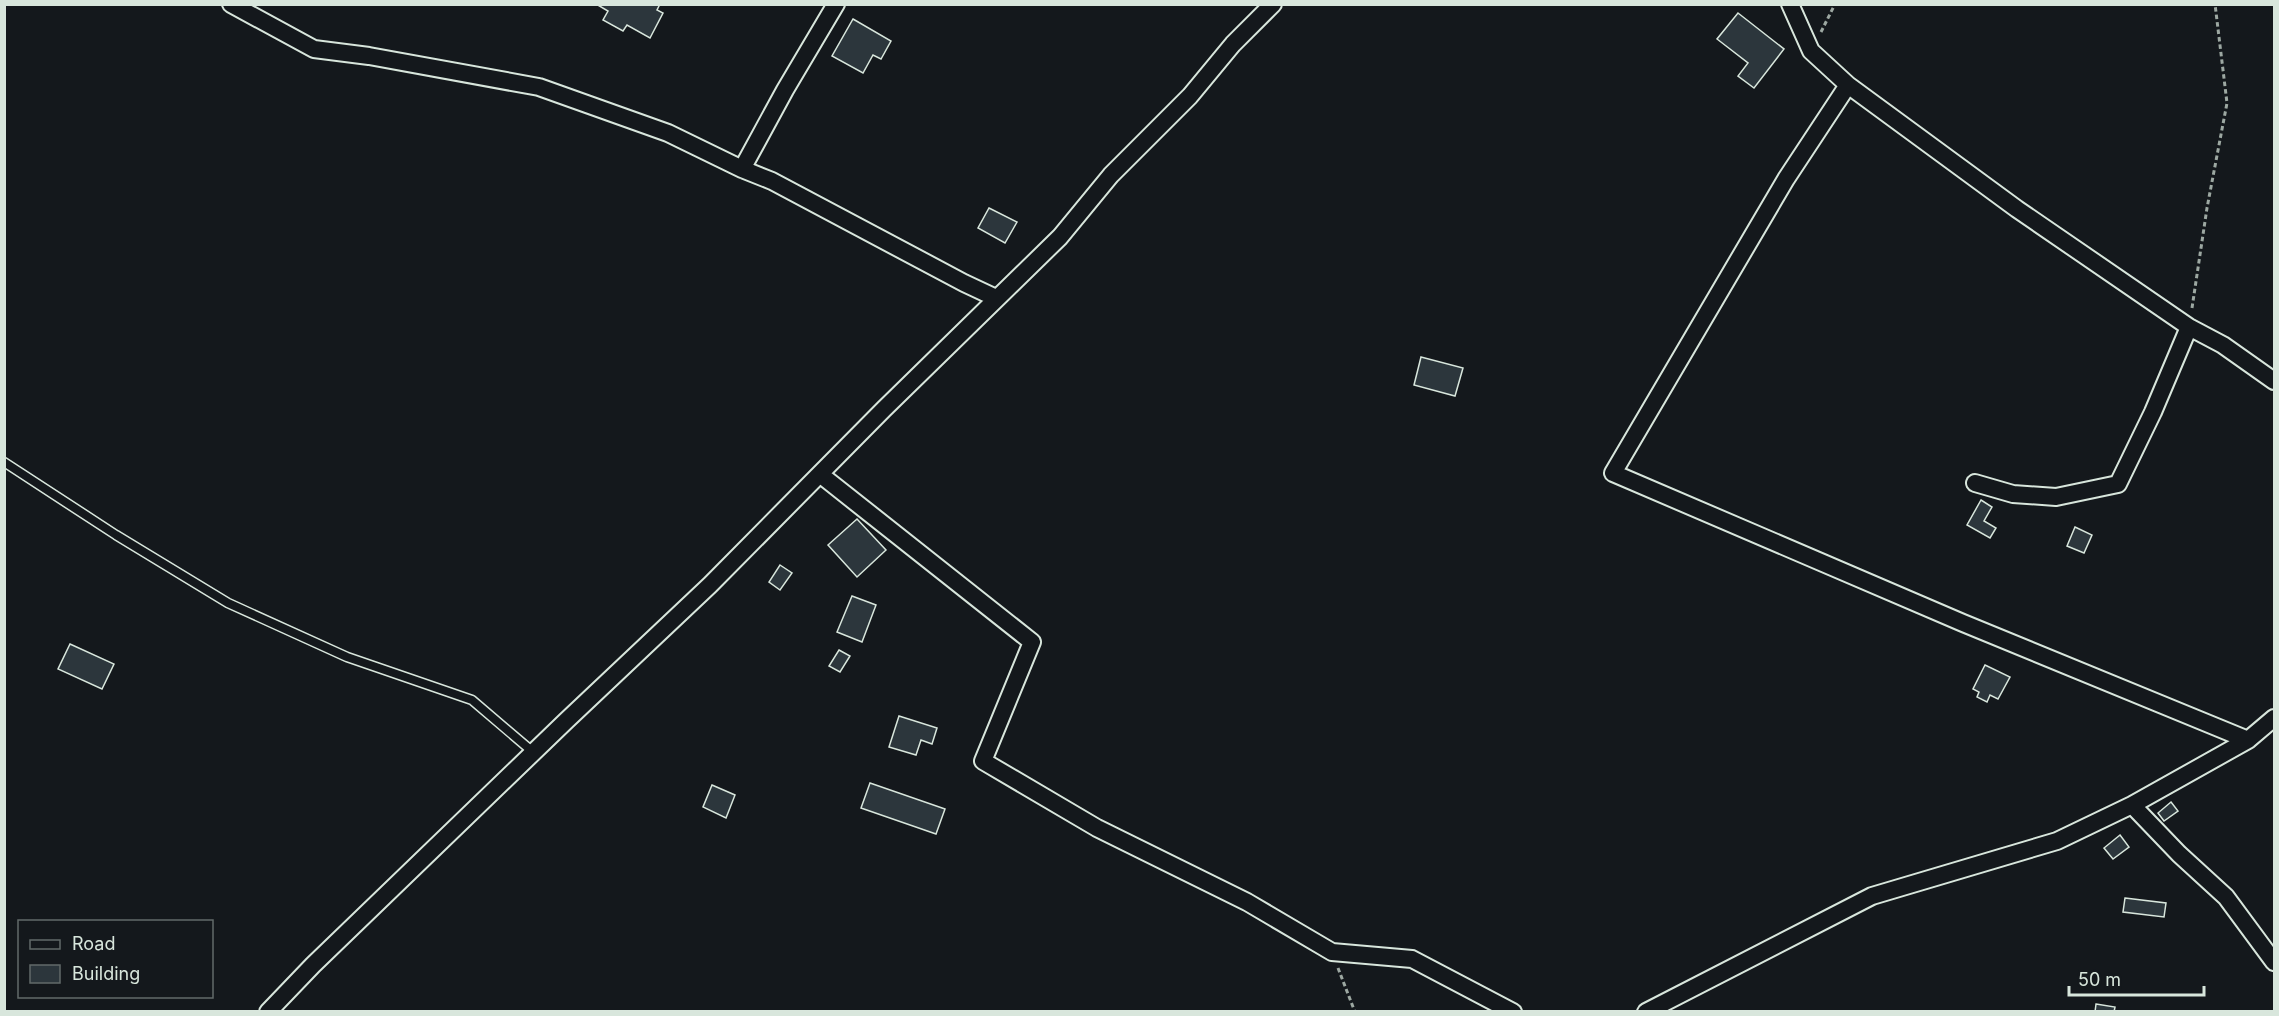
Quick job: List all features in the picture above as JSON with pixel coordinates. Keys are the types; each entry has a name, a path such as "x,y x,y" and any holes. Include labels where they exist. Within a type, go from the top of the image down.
{"street":[{"path":"231,4 314,49 369,56 539,87 668,133 772,181 996,298"},
{"path":"742,169 836,4"},
{"path":"268,1011 533,752 710,585 1059,237 1111,175 1190,96 1233,44 1273,4"},
{"path":"1790,4 1811,51 1848,85 2017,209 2189,327 2223,345 2274,381"},
{"path":"1848,85 1786,179 1613,473 1963,623 2248,740"},
{"path":"1975,483 2013,494 2056,497 2118,484 2153,412 2189,327"},
{"path":"821,475 1032,642 983,761 1097,828 1246,902 1332,952 1412,959 1513,1011"},
{"path":"1646,1011 1872,896 2057,841 2132,805 2248,740 2274,718"},
{"path":"2132,805 2179,854 2226,897 2274,962"}],"lane":[{"path":"4,462 116,535 228,603 347,657 472,700 533,752"}],"path":[{"path":"1811,51 1835,4"},
{"path":"2189,327 2207,208 2227,104 2215,4"},
{"path":"1332,952 1355,1011"}],"building":[{"path":"596,4 660,4 657,10 663,13 650,38 627,25 623,31 603,20 608,11"},
{"path":"1738,13 1784,49 1754,88 1738,76 1748,63 1717,39"},
{"path":"853,19 891,41 881,59 873,55 863,73 832,56"},
{"path":"989,208 1017,222 1005,243 978,228"},
{"path":"1421,357 1463,368 1455,396 1414,385"},
{"path":"1981,500 1992,507 1984,521 1996,528 1990,538 1967,525"},
{"path":"857,519 886,550 857,577 828,545"},
{"path":"2075,527 2092,535 2084,553 2067,546"},
{"path":"780,565 792,573 780,590 769,582"},
{"path":"852,596 876,605 862,642 837,632"},
{"path":"70,644 114,664 102,689 58,669"},
{"path":"839,650 850,656 840,672 829,666"},
{"path":"1985,665 2010,677 1998,699 1990,695 1987,702 1977,697 1979,692 1973,689"},
{"path":"899,716 937,728 932,744 921,740 916,755 889,747"},
{"path":"870,783 945,809 936,834 861,808"},
{"path":"712,785 735,795 726,818 703,807"},
{"path":"2171,802 2178,811 2164,821 2158,813"},
{"path":"2120,835 2129,847 2113,859 2104,848"},
{"path":"2125,898 2166,903 2164,917 2123,912"},
{"path":"2096,1004 2115,1007 2114,1012 2095,1012"}]}
